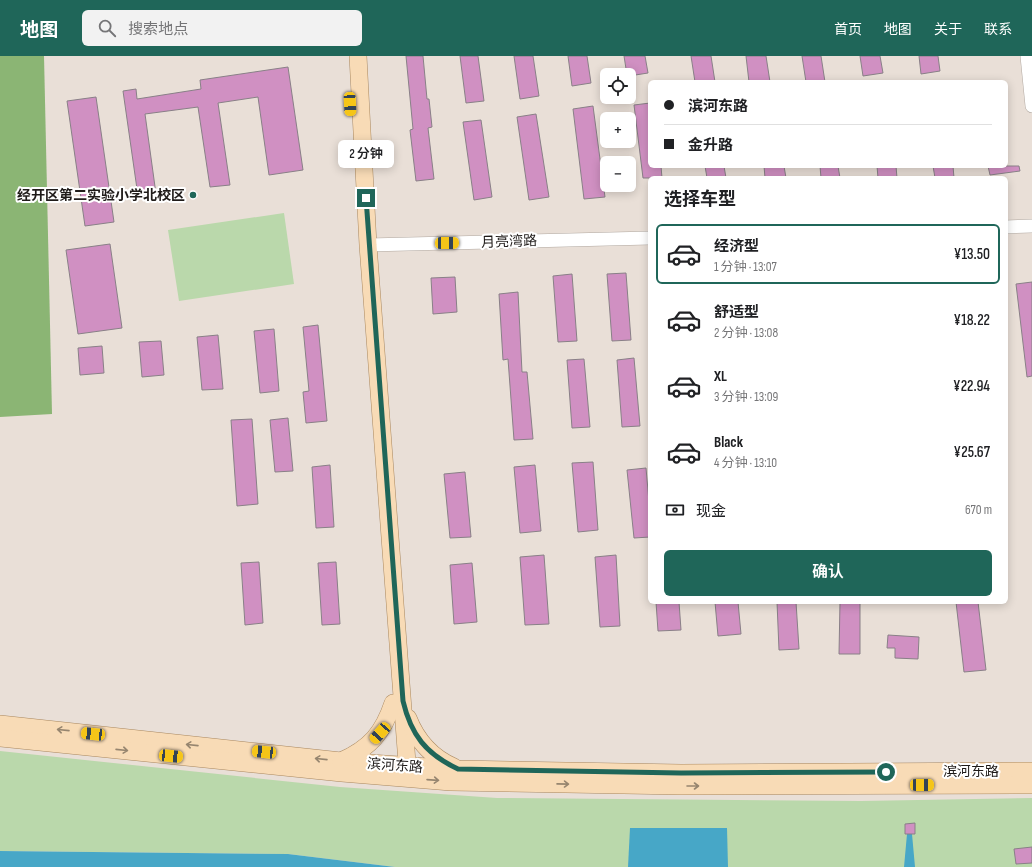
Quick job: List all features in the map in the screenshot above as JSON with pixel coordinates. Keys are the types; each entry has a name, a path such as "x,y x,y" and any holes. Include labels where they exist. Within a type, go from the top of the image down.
{"main road":[{"path":"348,56 358,246 398,702 421,743 431,754 458,769"},
{"path":"358,56 368,245 402,771"},
{"path":"341,761 356,754 369,745 380,733 398,702"},
{"name":"滨河东路","path":"0,724 341,761 402,771 451,782 681,786 1032,785"},
{"name":"滨河东路","path":"0,738 342,773 458,769 681,773 1032,771"}],"street":[{"path":"1027,56 1032,106"},
{"path":"1008,227 1032,226"},
{"name":"月亮湾路","path":"368,245 648,238"}],"green space":[{"path":"0,56 44,56 52,414 0,417"},
{"path":"284,213 294,284 179,301 168,230"},
{"path":"0,751 340,787 497,798 861,801 1032,798 1032,867 395,867 288,854 0,851"}],"water":[{"path":"630,828 727,828 728,867 628,867"},
{"path":"907,834 912,834 915,867 904,867"},
{"path":"0,851 288,854 395,867 0,867"}],"building":[{"path":"406,56 423,56 427,99 429,99 432,127 428,128 434,179 416,181 410,130 413,129"},
{"path":"460,56 478,56 484,101 466,103"},
{"path":"514,56 533,56 539,96 520,99"},
{"path":"568,56 587,56 591,83 572,86"},
{"path":"624,56 645,56 648,73 636,75 636,68 626,68"},
{"path":"691,56 711,56 715,80 695,80"},
{"path":"746,56 766,56 770,80 749,80"},
{"path":"802,56 821,56 825,80 806,80"},
{"path":"860,56 880,56 883,73 863,76"},
{"path":"919,56 938,56 940,71 921,74"},
{"path":"288,67 303,170 269,175 258,97 218,103 230,185 210,187 198,107 145,114 156,194 138,196 123,91 136,89 137,99 201,89 200,80"},
{"path":"96,97 114,222 85,226 67,101"},
{"path":"648,103 648,168 661,168 662,176 648,176 648,178 643,178 634,105"},
{"path":"593,106 600,159 600,192 604,192 605,197 584,199 573,109"},
{"path":"536,114 549,197 529,200 517,117"},
{"path":"481,120 492,197 474,200 463,122"},
{"path":"1008,166 1019,166 1020,171 990,175 988,168 1008,168"},
{"path":"705,168 724,168 726,176 707,176"},
{"path":"764,168 784,168 786,176 765,176"},
{"path":"820,168 838,168 840,176 821,176"},
{"path":"877,168 896,168 897,176 878,176"},
{"path":"933,168 953,168 954,176 935,176"},
{"path":"110,244 122,328 78,334 66,250"},
{"path":"626,273 631,340 612,341 607,274"},
{"path":"572,274 577,341 558,342 553,276"},
{"path":"455,277 457,312 433,314 431,278"},
{"path":"1032,282 1032,376 1027,377 1016,284"},
{"path":"518,292 522,372 527,372 533,439 514,440 508,359 503,360 499,294"},
{"path":"318,325 327,421 306,423 303,392 309,391 303,327"},
{"path":"274,329 279,391 260,393 254,331"},
{"path":"218,335 223,389 202,390 197,337"},
{"path":"161,341 164,375 142,377 139,342"},
{"path":"102,346 104,373 80,375 78,348"},
{"path":"634,358 640,426 622,427 617,360"},
{"path":"584,359 590,427 572,428 567,360"},
{"path":"288,418 293,471 275,472 270,420"},
{"path":"252,419 258,504 237,506 231,420"},
{"path":"593,462 598,530 578,532 572,463"},
{"path":"330,465 334,527 316,528 312,467"},
{"path":"535,465 541,531 520,533 514,467"},
{"path":"646,468 648,490 648,537 634,538 627,470"},
{"path":"465,472 471,537 450,538 444,474"},
{"path":"544,555 549,624 525,625 520,557"},
{"path":"616,555 620,626 600,627 595,557"},
{"path":"259,562 263,623 245,625 241,563"},
{"path":"336,562 340,624 322,625 318,563"},
{"path":"472,563 477,622 454,624 450,565"},
{"path":"656,604 679,604 681,630 658,631"},
{"path":"715,604 738,604 741,634 718,636"},
{"path":"777,604 796,604 799,649 779,650"},
{"path":"840,604 860,604 860,654 839,654"},
{"path":"956,604 978,604 986,670 964,672"},
{"path":"888,635 919,637 918,659 895,658 895,648 887,648"},
{"path":"915,823 915,834 905,834 905,824"},
{"path":"1032,847 1032,863 1016,864 1014,849"}],"place":[{"name":"经开区第二实验小学北校区","path":"193,195"}],"route":[{"path":"366,198 368,245 403,701 412,730 421,743 431,754 458,769 681,773 886,772"}]}
